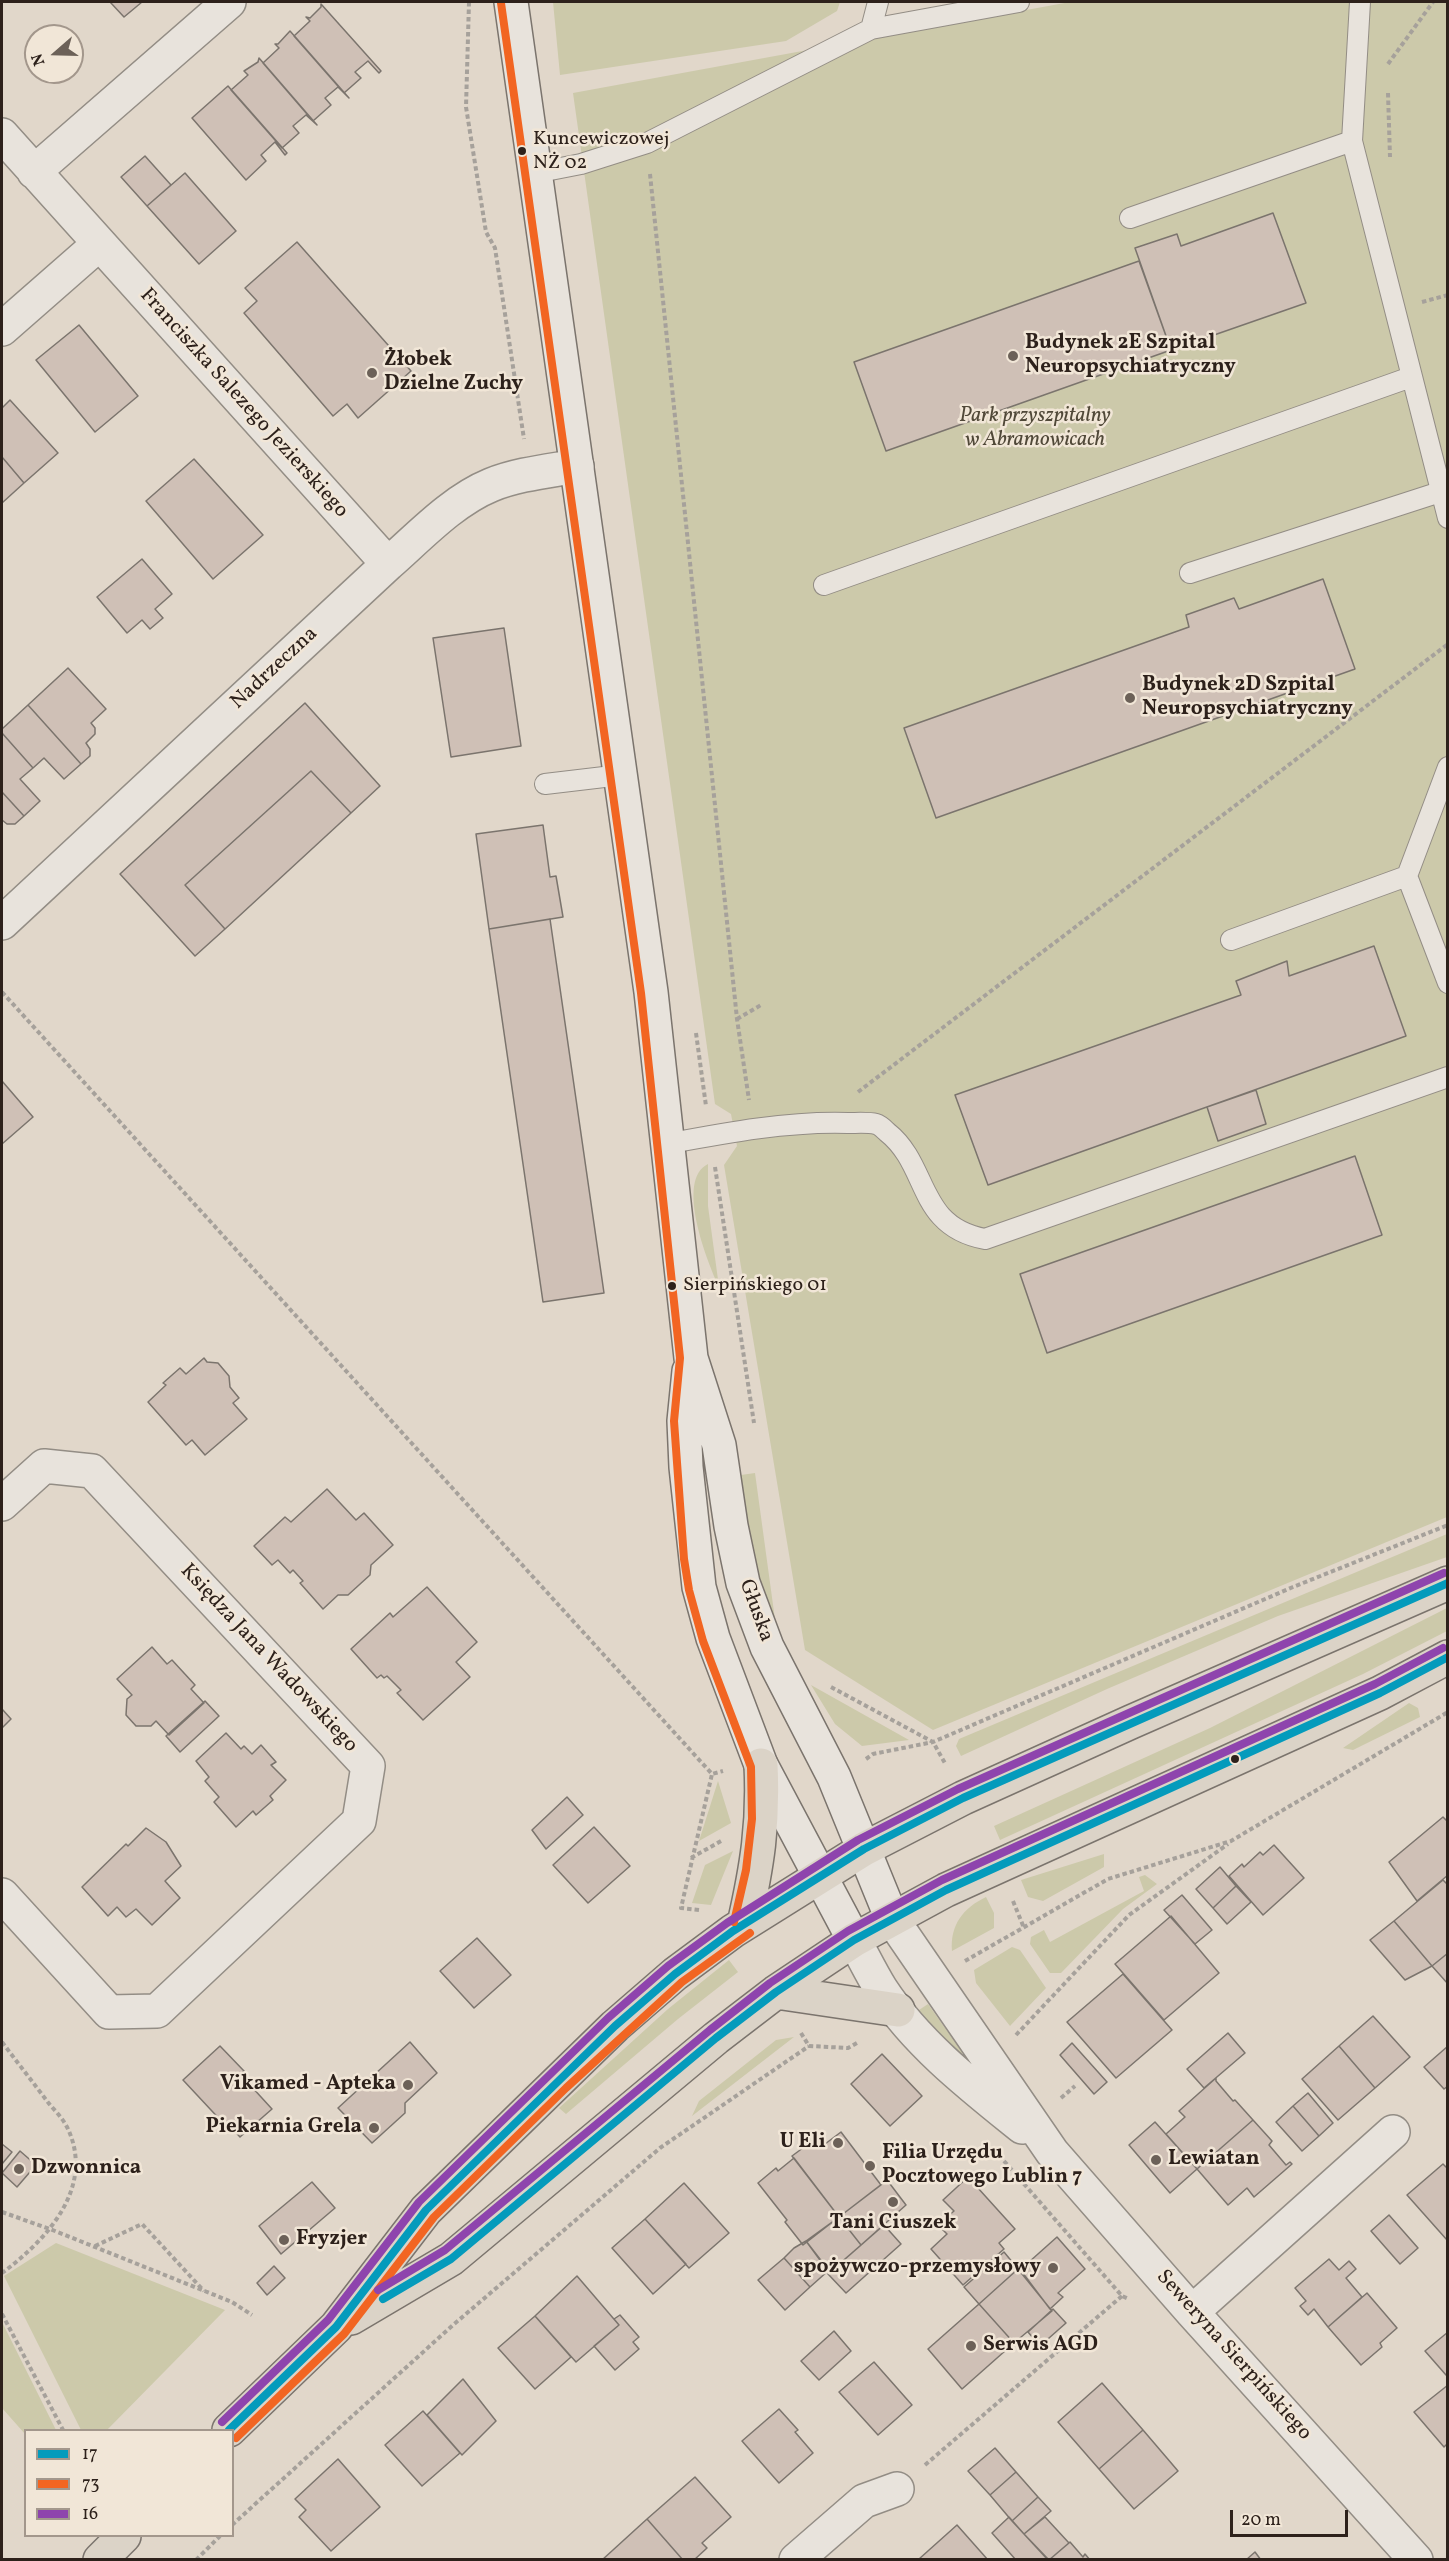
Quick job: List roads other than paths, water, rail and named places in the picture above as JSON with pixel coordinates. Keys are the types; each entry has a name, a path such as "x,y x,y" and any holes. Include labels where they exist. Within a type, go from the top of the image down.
{"main road":[{"path":"230,2429 336,2327 426,2210 615,2026 683,1968 744,1924 864,1849 963,1798 1448,1583"},
{"path":"336,2327 451,2259 679,2068 776,1992 854,1940 946,1890 1380,1693 1448,1657"},
{"path":"744,1924 756,1872 763,1819 761,1765"},
{"path":"776,1992 898,2010"},
{"path":"99,2559 121,2537"}],"street":[{"path":"34,172 229,2"},
{"name":"Głuska","path":"511,2 651,992 691,1358 719,1445 731,1526 743,1583 767,1647 834,1777 892,1919"},
{"name":"Franciszka Salezego Jezierskiego","path":"2,135 388,564"},
{"path":"2,329 99,244"},
{"name":"Nadrzeczna","path":"2,923 388,564 452,509 474,494 504,480 577,466"},
{"name":"Głuska","path":"691,1358 684,1421 686,1467 699,1587 713,1638 761,1765 854,1940"},
{"name":"Księdza Jana Wadowskiego","path":"2,1504 44,1466 92,1471 368,1766 359,1821 157,2011 109,2012 2,1895"},
{"name":"Seweryna Sierpińskiego","path":"892,1919 1052,2152 1192,2312 1416,2559"},
{"name":"Seweryna Sierpińskiego","path":"854,1940 882,1990 952,2070 1052,2152"},
{"path":"1192,2312 1393,2132"},
{"path":"818,2553 864,2501 897,2489"}],"lane":[{"path":"872,29 878,2"},
{"path":"535,172 582,164 647,143 872,29 1018,2"},
{"path":"1360,2 1352,141 1448,518"},
{"path":"1130,218 1352,141"},
{"path":"824,585 1411,377"},
{"path":"1190,573 1440,492"},
{"path":"1448,767 1407,876 1448,983"},
{"path":"546,784 621,775"},
{"path":"1231,940 1407,876"},
{"path":"666,1144 819,1122 877,1124 895,1138 909,1158 925,1195 946,1222 960,1232 985,1239 1448,1077"}],"place":[{"name":"Kuncewiczowej NŻ 02","path":"522,151"},
{"name":"Budynek 2E Szpital Neuropsychiatryczny","path":"1013,356"},
{"name":"Żłobek Dzielne Zuchy","path":"372,373"},
{"name":"Budynek 2D Szpital Neuropsychiatryczny","path":"1130,698"},
{"name":"Sierpińskiego 01","path":"672,1286"},
{"name":"Vikamed - Apteka","path":"408,2085"},
{"name":"Piekarnia Grela","path":"374,2128"},
{"name":"U Eli","path":"838,2143"},
{"name":"Lewiatan","path":"1156,2160"},
{"name":"Filia Urzędu Pocztowego Lublin 7","path":"870,2166"},
{"name":"Dzwonnica","path":"19,2169"},
{"name":"Tani Ciuszek","path":"893,2202"},
{"name":"Fryzjer","path":"284,2240"},
{"name":"spożywczo-przemysłowy","path":"1053,2268"},
{"name":"Serwis AGD","path":"971,2346"}],"park label":[{"name":"Park przyszpitalny w Abramowicach","path":"1035,429"}]}
